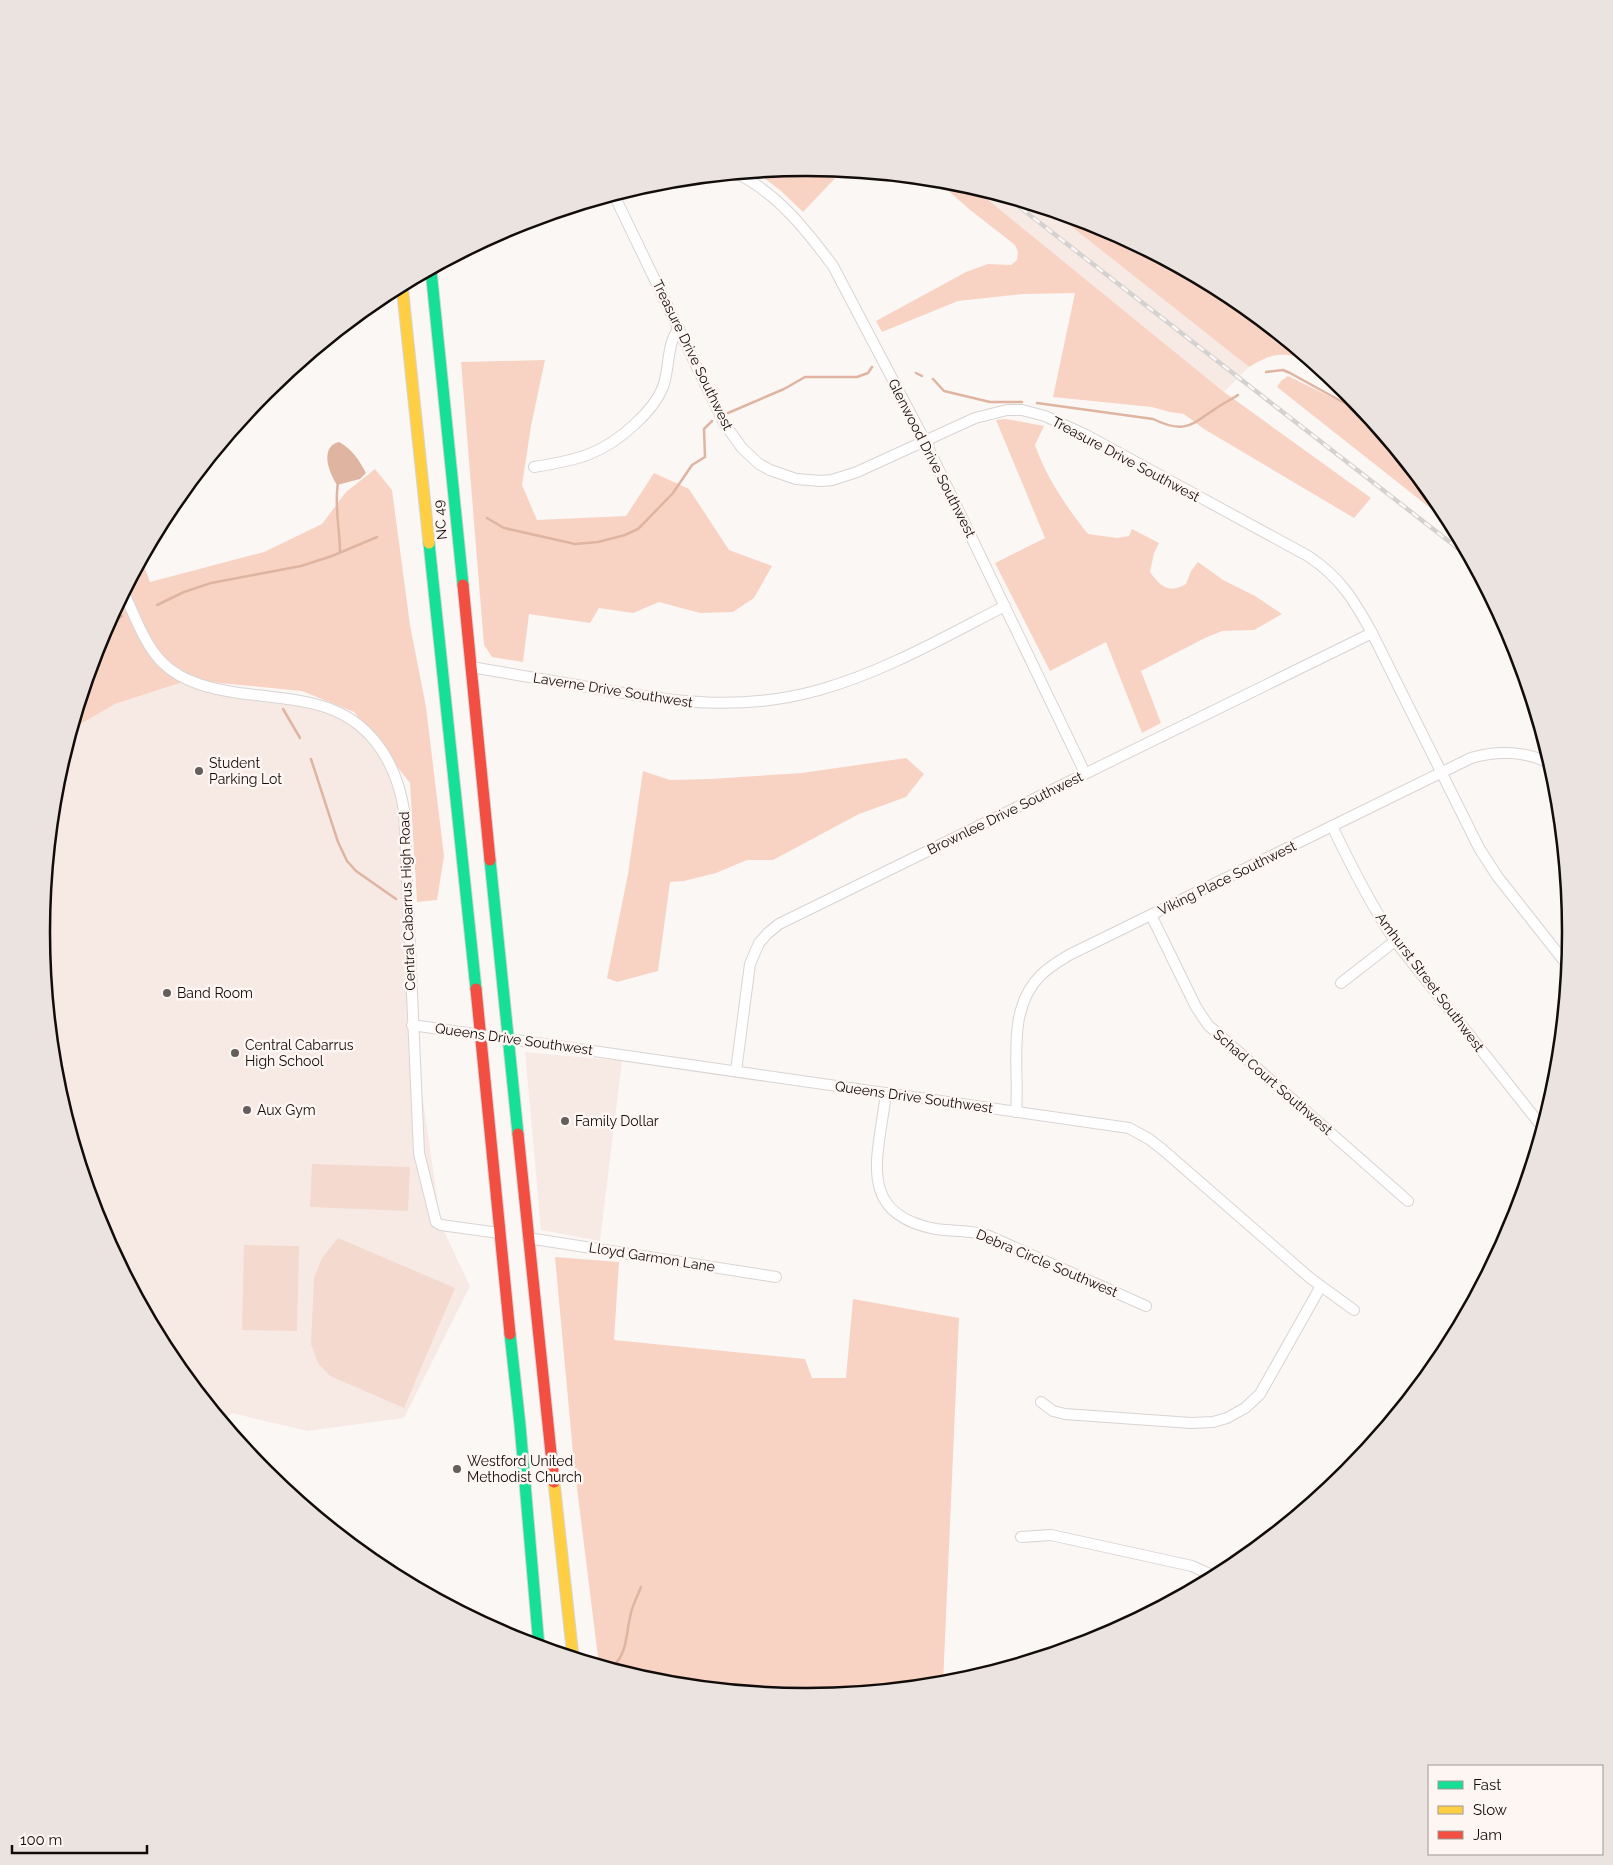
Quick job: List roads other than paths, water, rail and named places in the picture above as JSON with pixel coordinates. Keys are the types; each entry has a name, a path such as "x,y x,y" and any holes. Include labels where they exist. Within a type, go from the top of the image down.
{"highway":[{"name":"NC 49","path":"432,275 528,1238 541,1499 539,1640"},
{"name":"NC 49","path":"403,293 442,652 488,1102 499,1233 520,1425 541,1499 572,1652"}],"street":[{"name":"Glenwood Drive Southwest","path":"747,179 782,205 814,240 834,266 925,442 1085,773"},
{"name":"Treasure Drive Southwest","path":"617,201 724,423 742,448 752,458 770,470 807,481 832,480 856,472 975,418 1007,410 1022,410 1057,421 1308,556 1326,568 1357,604 1442,772 1467,827 1488,862 1562,958"},
{"path":"534,467 583,457 603,450 644,416 662,388 672,339 679,328"},
{"name":"Central Cabarrus High Road","path":"127,600 148,642 159,658 176,674 223,691 332,709 368,733 387,757 398,781 404,810 419,1153 436,1222 441,1226 499,1233"},
{"name":"Laverne Drive Southwest","path":"471,667 649,698 696,703 726,704 755,702 819,690 852,680 1005,606"},
{"name":"Brownlee Drive Southwest","path":"736,1071 750,964 759,943 779,924 1372,633"},
{"name":"Viking Place Southwest","path":"1016,1112 1019,1018 1027,993 1034,982 1052,965 1471,758 1494,753 1520,754 1543,761"},
{"name":"Amhurst Street Southwest","path":"1332,826 1378,916 1395,941 1538,1122"},
{"name":"Schad Court Southwest","path":"1151,915 1196,1007 1208,1025 1408,1201"},
{"path":"1341,983 1395,941"},
{"name":"Queens Drive Southwest","path":"412,1025 1129,1128 1149,1139 1321,1286 1354,1310"},
{"name":"Debra Circle Southwest","path":"886,1093 876,1175 880,1192 895,1212 908,1221 938,1229 962,1230 990,1236 1146,1306"},
{"name":"Lloyd Garmon Lane","path":"528,1238 776,1277"},
{"path":"1041,1402 1053,1411 1065,1414 1191,1423 1213,1422 1226,1418 1245,1408 1260,1394 1321,1286"},
{"path":"1021,1537 1051,1535 1192,1566 1208,1574"}],"waterway":[{"path":"728,413 784,389 805,377 857,377 868,373 872,367"},
{"path":"1266,372 1283,370 1346,403"},
{"path":"916,373 922,376"},
{"path":"933,379 944,391 990,402 1022,402"},
{"path":"1037,403 1153,419 1164,424 1181,427 1195,422 1238,395"},
{"path":"487,518 504,528 575,544 598,542 625,535 638,529 673,493 692,465 705,457 704,429 712,421"},
{"path":"338,483 340,552"},
{"path":"157,605 184,592 211,583 301,566 332,556 377,537"},
{"path":"283,709 300,738"},
{"path":"311,759 338,842 347,861 356,871 396,899"},
{"path":"615,1664 624,1649 632,1610 641,1587"}],"railway":[{"path":"1020,207 1459,549"}],"place":[{"name":"Student Parking Lot","path":"199,771"},
{"name":"Band Room","path":"167,993"},
{"name":"Central Cabarrus High School","path":"235,1053"},
{"name":"Aux Gym","path":"247,1110"},
{"name":"Family Dollar","path":"565,1121"},
{"name":"Westford United Methodist Church","path":"457,1469"}]}
